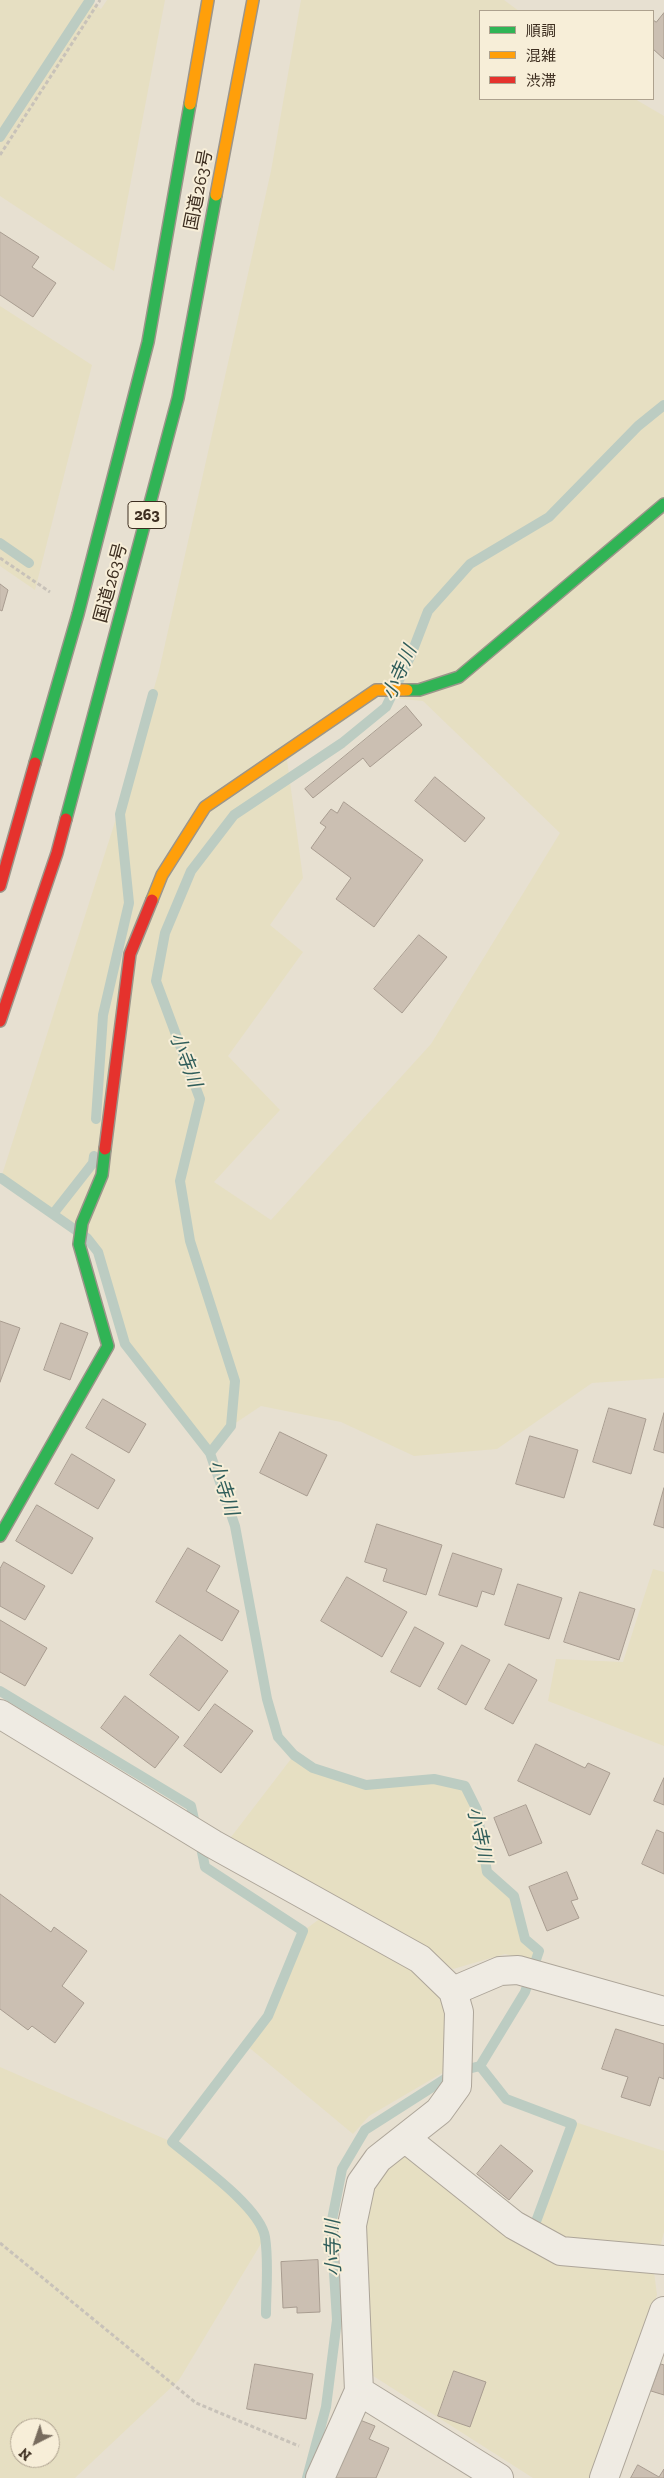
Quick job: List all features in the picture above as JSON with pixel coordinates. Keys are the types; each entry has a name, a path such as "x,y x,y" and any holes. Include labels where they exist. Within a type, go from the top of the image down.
{"main road":[{"name":"国道263号","path":"0,886 78,614 148,342 208,0"},
{"name":"国道263号","path":"0,1021 57,853 178,398 253,0"},
{"path":"0,1536 108,1346 79,1244 82,1222 102,1175 130,954 162,875 205,807 376,690 419,690 458,677 664,504"}],"street":[{"path":"0,1714 213,1844 420,1959 453,1991 459,2012 460,2057 457,2086 439,2111 378,2159 361,2183 352,2224 359,2390 320,2478"},
{"path":"453,1991 500,1971 530,1974 664,2011"},
{"path":"405,2138 514,2225 561,2251 664,2259"},
{"path":"604,2478 664,2311"},
{"path":"359,2390 499,2478"}],"path":[{"path":"0,155 100,0"},
{"path":"0,558 78,614"},
{"path":"0,2243 196,2403 298,2445"}],"shaded area":[{"path":"0,0 88,0 101,9 107,0 165,0 114,271 0,196"},
{"path":"301,0 504,0 518,10 479,10 479,100 637,100 664,116 664,1378 592,1383 497,1449 414,1456 341,1422 261,1406 231,1426 210,1453 125,1344 98,1252 87,1238 1,1178 114,825 159,671 271,171","holes":["379,697 423,701 560,833 431,1044 271,1220 214,1182 280,1110 228,1056 303,952 270,925 303,878 287,760"]},
{"path":"0,306 92,365 35,590 0,566"},
{"path":"653,1569 664,1572 664,1746 548,1701 556,1659 623,1662"},
{"path":"294,1755 313,1768 366,1785 434,1779 465,1786 477,1810 487,1872 514,1896 525,1939 539,1951 536,1962 505,1954 453,1969 419,1946 228,1841"},
{"path":"321,1918 412,1965 446,2003 444,2072 369,2116 353,2134 246,2045 268,2016 303,1931"},
{"path":"0,2067 172,2142 234,2195 259,2220 265,2237 179,2380 75,2478 0,2478"},
{"path":"575,2122 664,2151 664,2232 654,2272 657,2295 590,2478 533,2478 367,2372 360,2221 377,2174 404,2155 525,2246"}],"building":[{"path":"664,13 664,59 654,50 654,21 656,22"},
{"path":"0,232 39,257 32,267 56,283 33,317 0,295"},
{"path":"0,584 8,590 2,611 0,610"},
{"path":"406,706 422,725 370,767 363,758 313,798 305,789"},
{"path":"435,777 485,818 465,842 415,801"},
{"path":"344,802 423,860 374,927 336,899 351,878 311,848 326,827 320,823 331,809 337,813"},
{"path":"419,935 447,957 402,1013 374,989"},
{"path":"0,1321 20,1328 0,1382"},
{"path":"61,1323 88,1333 70,1380 44,1370"},
{"path":"103,1399 146,1424 129,1453 86,1428"},
{"path":"609,1408 646,1419 631,1474 593,1462"},
{"path":"664,1413 664,1453 654,1450"},
{"path":"280,1432 327,1455 307,1496 260,1473"},
{"path":"530,1436 578,1450 564,1498 516,1484"},
{"path":"72,1454 115,1480 98,1509 55,1484"},
{"path":"664,1488 664,1528 654,1525"},
{"path":"37,1505 93,1538 72,1574 16,1541"},
{"path":"377,1524 442,1545 426,1595 383,1581 387,1569 365,1562"},
{"path":"188,1548 220,1566 206,1591 239,1611 222,1641 156,1602"},
{"path":"453,1553 502,1569 494,1595 482,1591 477,1607 439,1595"},
{"path":"4,1562 45,1586 25,1620 0,1606 0,1569"},
{"path":"347,1577 407,1612 382,1657 321,1621"},
{"path":"518,1584 562,1598 549,1639 505,1625"},
{"path":"580,1592 635,1609 619,1660 564,1642"},
{"path":"0,1620 47,1648 25,1686 0,1672"},
{"path":"415,1627 444,1643 420,1687 391,1672"},
{"path":"180,1635 228,1671 199,1711 150,1675"},
{"path":"462,1645 490,1660 466,1705 438,1689"},
{"path":"509,1664 537,1680 513,1724 485,1709"},
{"path":"125,1696 179,1737 155,1768 101,1728"},
{"path":"215,1704 253,1731 221,1773 184,1746"},
{"path":"536,1744 585,1768 588,1763 610,1773 590,1815 518,1781"},
{"path":"664,1778 664,1805 654,1801"},
{"path":"526,1805 542,1843 509,1856 494,1818"},
{"path":"657,1830 664,1833 664,1874 642,1864"},
{"path":"567,1872 578,1899 571,1901 579,1918 547,1931 529,1887"},
{"path":"0,1894 51,1932 54,1927 87,1951 62,1986 84,2003 55,2043 32,2026 28,2030 0,2009"},
{"path":"616,2029 664,2044 664,2079 659,2077 650,2106 621,2097 628,2077 602,2069"},
{"path":"501,2145 533,2171 509,2200 477,2174"},
{"path":"318,2260 320,2312 297,2313 297,2307 283,2308 281,2262"},
{"path":"255,2364 313,2374 306,2419 247,2409"},
{"path":"661,2364 664,2365 664,2395 651,2391"},
{"path":"454,2371 486,2382 470,2427 438,2416"},
{"path":"360,2420 375,2426 369,2439 389,2448 376,2478 336,2478"},
{"path":"638,2465 659,2477 664,2469 664,2478 631,2478"}],"waterway":[{"path":"0,137 90,0"},
{"name":"小寺川","path":"307,2478 326,2407 337,2320 331,2225 342,2169 365,2130 456,2072 480,2066 525,1992 539,1951 525,1939 514,1896 487,1872 477,1810 465,1786 434,1779 366,1785 313,1768 294,1755 278,1737 267,1699 235,1526 210,1453 231,1426 235,1381 190,1241 180,1181 200,1099 156,981 165,933 191,871 234,815 342,743 386,707 411,655 428,611 470,564 549,517 638,426 664,405"},
{"path":"0,543 29,563"},
{"path":"96,1119 103,1015 129,903 120,814 153,694"},
{"path":"53,1214 93,1163 94,1156"},
{"path":"1,1178 87,1238 98,1252 125,1344 210,1453"},
{"path":"0,1691 191,1806 196,1828"},
{"path":"200,1842 205,1867 303,1931 268,2016 172,2142 240,2199 261,2225 265,2237 267,2256 266,2314"},
{"path":"480,2066 506,2099 572,2124 534,2227"}],"traffic: fast":[{"path":"35,763 78,614 148,342 190,104"},
{"path":"66,819 178,398 216,195"},
{"path":"407,690 419,690 459,677 664,504"},
{"path":"0,1536 108,1346 79,1244 82,1223 102,1175 105,1149"}],"traffic: slow":[{"path":"190,104 208,0"},
{"path":"216,195 253,0"},
{"path":"152,900 162,875 205,807 376,690 407,690"}],"traffic: jam":[{"path":"0,886 35,763"},
{"path":"0,1021 57,853 66,819"},
{"path":"105,1149 130,954 152,900"}]}
